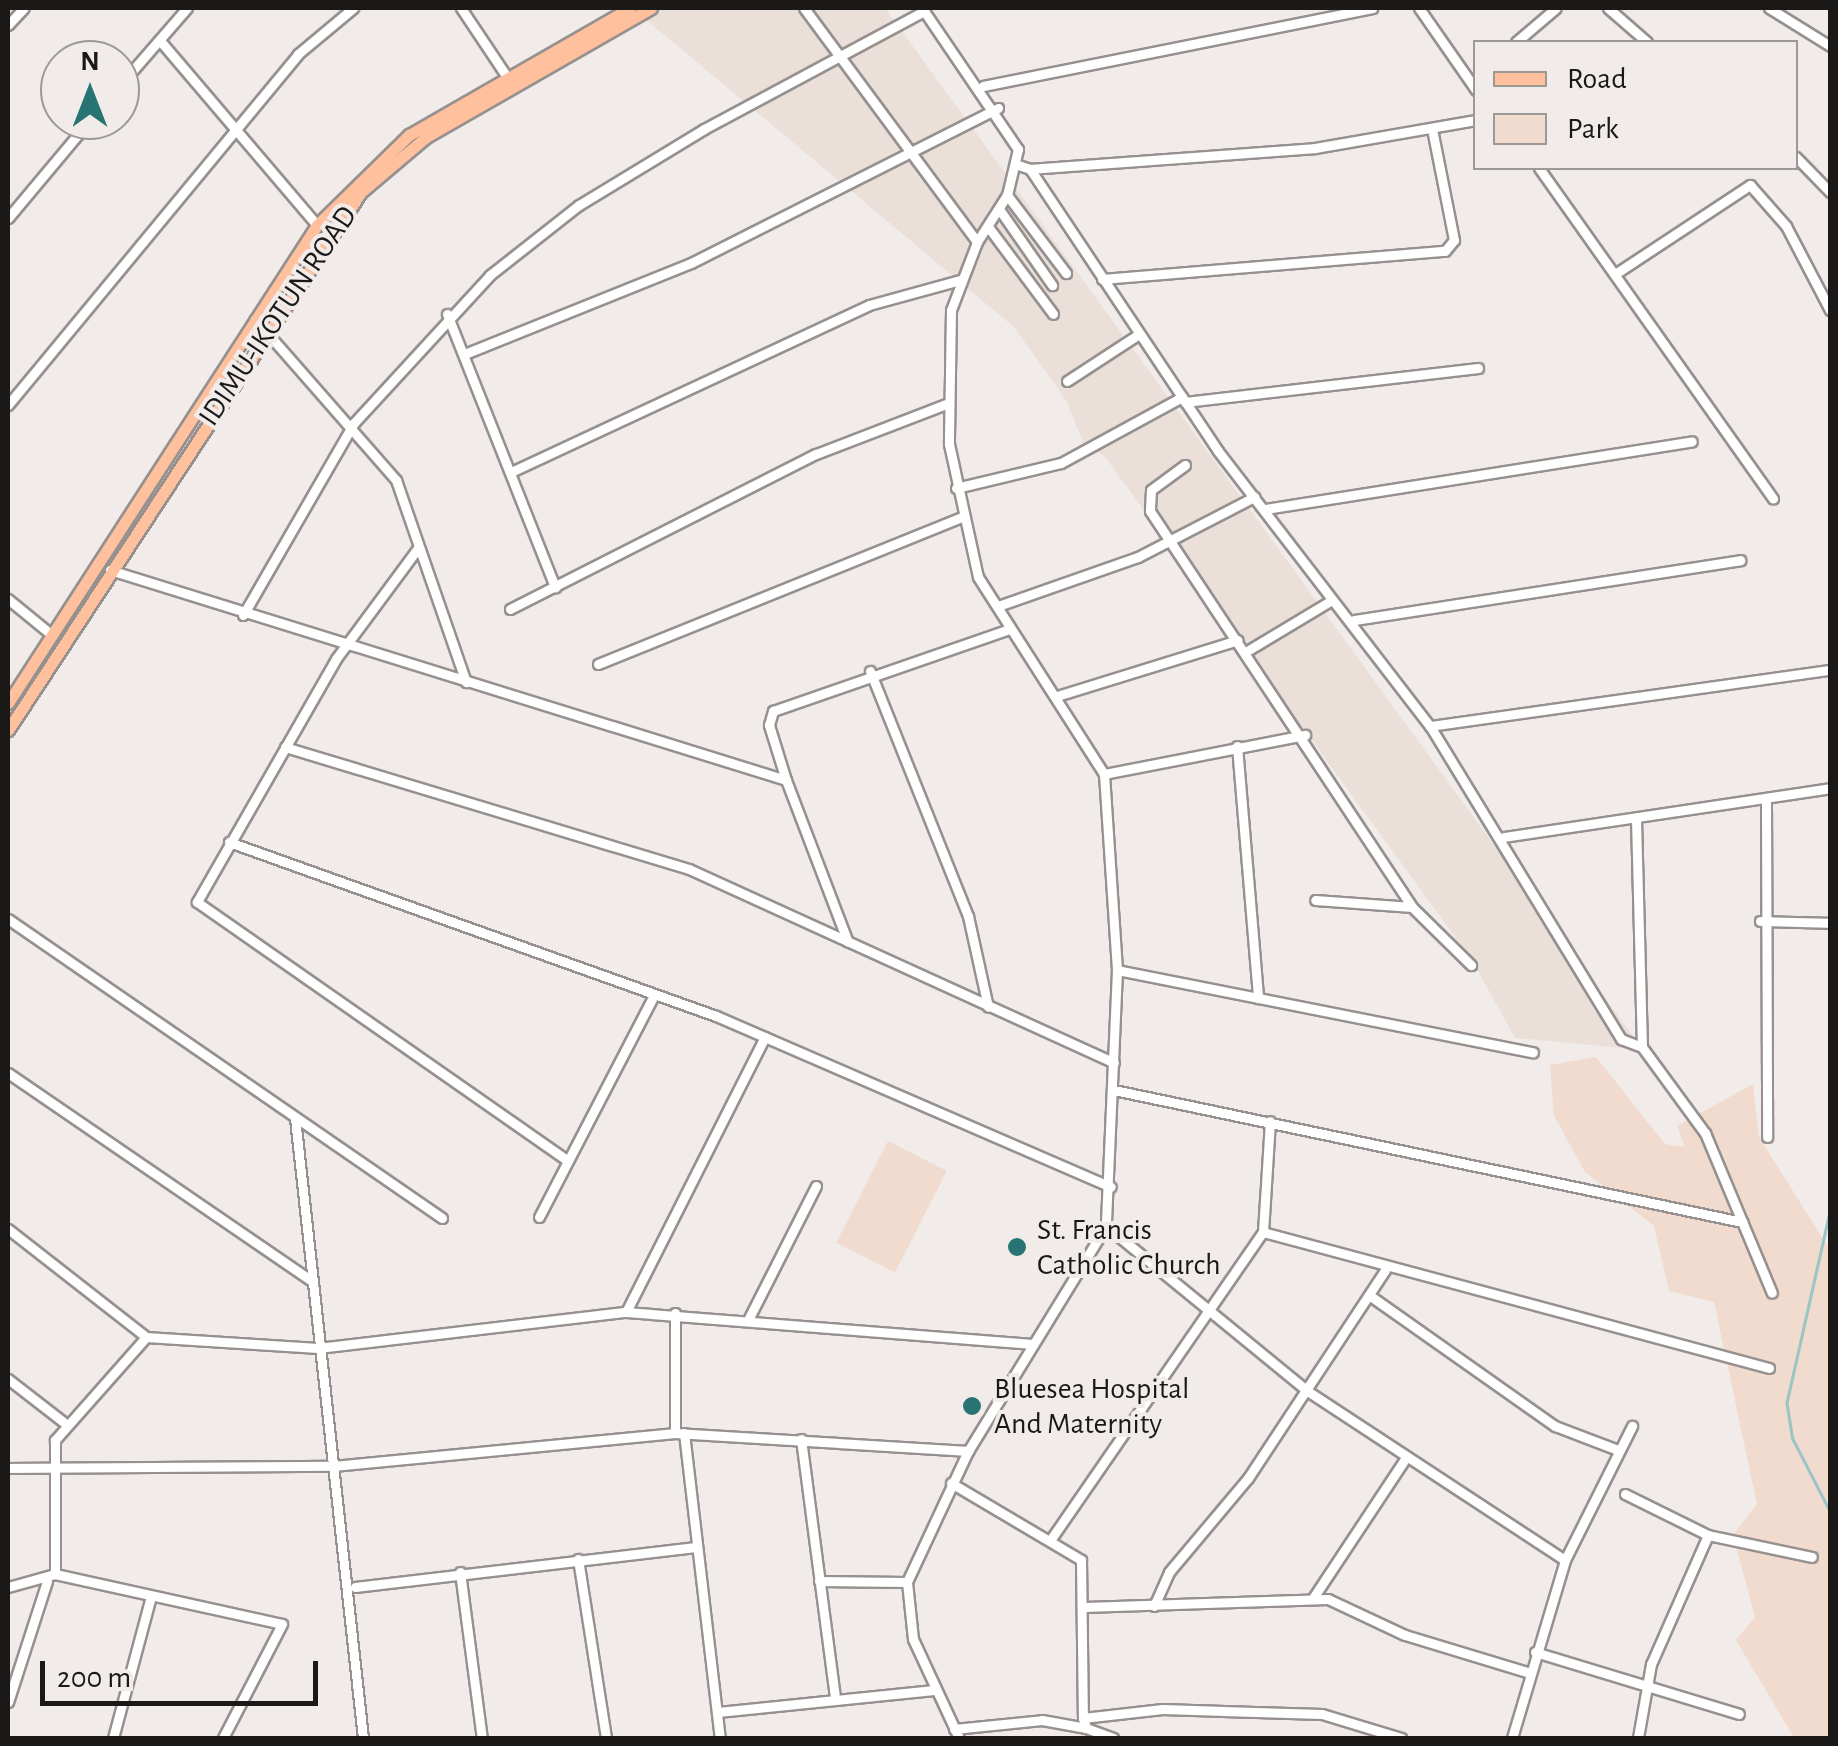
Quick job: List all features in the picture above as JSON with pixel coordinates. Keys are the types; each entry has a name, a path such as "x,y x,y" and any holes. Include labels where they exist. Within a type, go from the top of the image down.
{"main road":[{"path":"8,704 317,225 396,144 630,8"},
{"name":"IDIMU-IKOTUN ROAD","path":"8,730 338,220 396,159 651,8"}],"street":[{"path":"8,25 24,8"},
{"path":"140,65 187,8"},
{"path":"8,405 298,54 352,8"},
{"path":"462,8 507,78"},
{"path":"804,8 842,58 907,158 976,242"},
{"path":"983,86 1372,8"},
{"path":"1419,8 1473,84"},
{"path":"1518,40 1556,8"},
{"path":"1608,8 1645,40"},
{"path":"1769,8 1830,46"},
{"path":"243,615 354,423 447,314 579,205 923,9 998,108 1018,165 1007,195 976,242 960,280 946,341 946,404 961,517 1010,630 1057,696 1104,774 1117,970 1111,1187 1106,1226 951,1483 907,1582 910,1629 956,1734 1042,1720 1085,1723 1162,1709 1308,1712 1401,1738"},
{"path":"162,42 317,225"},
{"path":"467,354 691,263 907,158 998,108"},
{"path":"1018,165 1030,169 1433,134 1473,121"},
{"path":"1102,280 1446,250 1454,240 1433,134"},
{"path":"8,218 73,140"},
{"path":"1798,159 1830,192"},
{"path":"1030,169 1184,400 1332,600 1354,620 1430,726 1504,837 1620,1039 1642,1047 1705,1134 1772,1293"},
{"path":"1540,170 1773,498"},
{"path":"1615,274 1750,185 1786,226 1830,310"},
{"path":"1007,195 1066,273"},
{"path":"999,209 1052,285"},
{"path":"988,228 1053,314"},
{"path":"511,472 869,306 960,280"},
{"path":"447,314 467,354 555,588"},
{"path":"256,319 354,423 396,480 466,682"},
{"path":"1067,381 1139,334"},
{"path":"956,488 1061,463 1184,400 1478,368"},
{"path":"510,609 816,454 946,404"},
{"path":"1265,510 1692,440"},
{"path":"1186,465 1146,501 1167,543 1305,735 1412,907 1471,965"},
{"path":"998,606 1167,543 1254,497"},
{"path":"598,664 961,517"},
{"path":"418,548 344,648 229,842 200,910 568,1161"},
{"path":"1354,620 1740,560"},
{"path":"110,570 344,648 786,780"},
{"path":"8,599 52,634"},
{"path":"1247,651 1332,600"},
{"path":"848,942 768,725 774,712 870,671 1010,630"},
{"path":"1057,696 1238,640"},
{"path":"1430,726 1830,670"},
{"path":"870,671 968,916 988,1007"},
{"path":"1104,774 1305,735"},
{"path":"1237,746 1258,998"},
{"path":"286,748 689,869 1114,1063"},
{"path":"1504,837 1766,801 1830,788"},
{"path":"1766,801 1760,921 1767,1136"},
{"path":"1636,818 1642,1047"},
{"path":"229,842 764,1037 1111,1187"},
{"path":"1315,900 1412,907"},
{"path":"8,919 442,1218"},
{"path":"1760,921 1830,924"},
{"path":"1117,970 1533,1052"},
{"path":"539,1217 654,995"},
{"path":"626,1312 764,1037"},
{"path":"8,1073 310,1280"},
{"path":"1114,1090 1270,1121 1598,1198 1742,1222"},
{"path":"294,1118 363,1738"},
{"path":"1051,1539 1264,1232 1270,1121"},
{"path":"748,1318 816,1186"},
{"path":"1106,1226 1206,1313 1309,1392 1405,1459 1566,1560"},
{"path":"8,1228 146,1336 318,1348 626,1312 748,1318 1033,1344"},
{"path":"1264,1232 1385,1270 1511,1292 1768,1368"},
{"path":"1154,1606 1168,1572 1309,1392 1385,1270"},
{"path":"1366,1299 1556,1426 1618,1450"},
{"path":"675,1313 679,1433 720,1738"},
{"path":"8,1700 51,1577 52,1468 66,1424 146,1336"},
{"path":"8,1378 66,1424"},
{"path":"1512,1738 1527,1672 1566,1560 1632,1426"},
{"path":"8,1468 333,1466 679,1433 968,1451"},
{"path":"801,1439 835,1698"},
{"path":"1313,1598 1405,1459"},
{"path":"951,1483 1081,1560 1085,1723"},
{"path":"1625,1494 1708,1534 1812,1557"},
{"path":"1638,1738 1646,1686 1708,1534"},
{"path":"355,1587 696,1547"},
{"path":"578,1559 606,1738"},
{"path":"460,1572 482,1738"},
{"path":"8,1587 51,1577 150,1600 248,1610 282,1624 222,1738"},
{"path":"818,1581 907,1582"},
{"path":"1084,1607 1313,1598 1527,1672"},
{"path":"113,1738 150,1600"},
{"path":"1535,1652 1740,1714"},
{"path":"718,1712 934,1690"},
{"path":"1085,1723 1114,1738"}],"shaded area":[{"path":"632,8 885,8 1643,1050 1515,1038 1472,960 1105,457 1083,443 1067,402 1014,327"}],"green space":[{"path":"1596,1057 1665,1144 1685,1147 1677,1126 1753,1084 1759,1137 1830,1250 1830,1738 1794,1738 1736,1640 1755,1617 1733,1535 1757,1504 1714,1302 1669,1291 1654,1226 1585,1172 1554,1116 1550,1065"},
{"path":"888,1141 947,1171 895,1273 836,1243"}],"waterway":[{"path":"1830,1212 1787,1403 1793,1439 1830,1511"}],"place":[{"name":"St. Francis Catholic Church","path":"1017,1247"},
{"name":"Bluesea Hospital And Maternity","path":"972,1406"}]}
